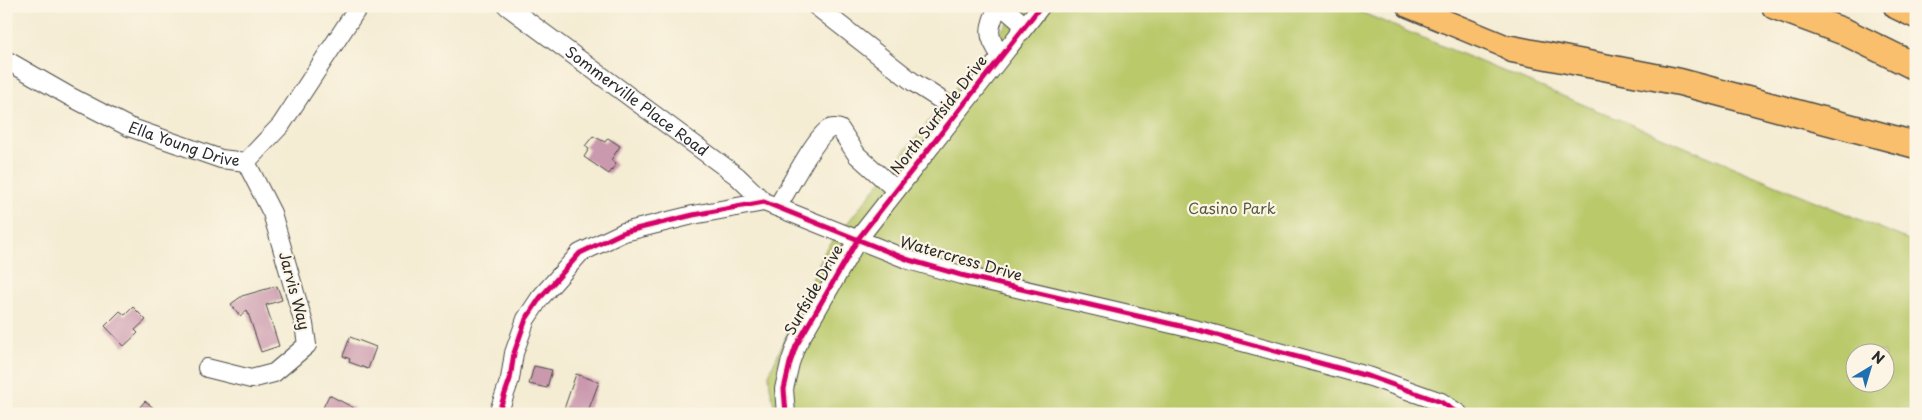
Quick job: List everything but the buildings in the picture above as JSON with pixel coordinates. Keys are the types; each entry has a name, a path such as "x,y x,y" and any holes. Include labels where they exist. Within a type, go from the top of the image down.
{"highway":[{"path":"1775,6 1845,32 1916,67"},
{"path":"1897,6 1916,15"},
{"path":"1512,49 1680,82 1916,144"}],"main road":[{"path":"1408,6 1512,49"}],"street":[{"name":"Ella Young Drive","path":"6,60 129,127 222,159 246,162 281,124 359,6"},
{"name":"Sommerville Place Road","path":"507,6 737,176 771,204"},
{"path":"816,6 913,82 958,111"},
{"path":"1001,56 990,41 990,24 1000,6 1025,26"},
{"name":"North Surfside Drive","path":"858,239 1041,6"},
{"path":"498,414 510,379 514,353 526,319 545,291 580,253 624,232 693,215 771,204 817,142 829,128 834,127 840,129 848,144 868,167 896,190"},
{"name":"Jarvis Way","path":"207,368 251,379 274,373 307,345 304,324 272,213 246,162"},
{"name":"Watercress Drive","path":"771,204 909,260 961,275 1202,330 1371,377 1441,402 1459,414"},
{"name":"Surfside Drive","path":"786,414 784,390 796,346 858,239"}],"green space":[{"name":"Casino Park","path":"1021,6 1346,6 1916,243 1916,414 776,414 769,374 825,251"}],"cycle path":[{"path":"786,414 784,389 796,346 858,239 1041,6"},
{"path":"498,414 510,379 514,353 526,319 540,298 580,253 624,232 693,215 764,202 909,260 961,275 1202,331 1371,377 1441,402 1459,414"}]}
